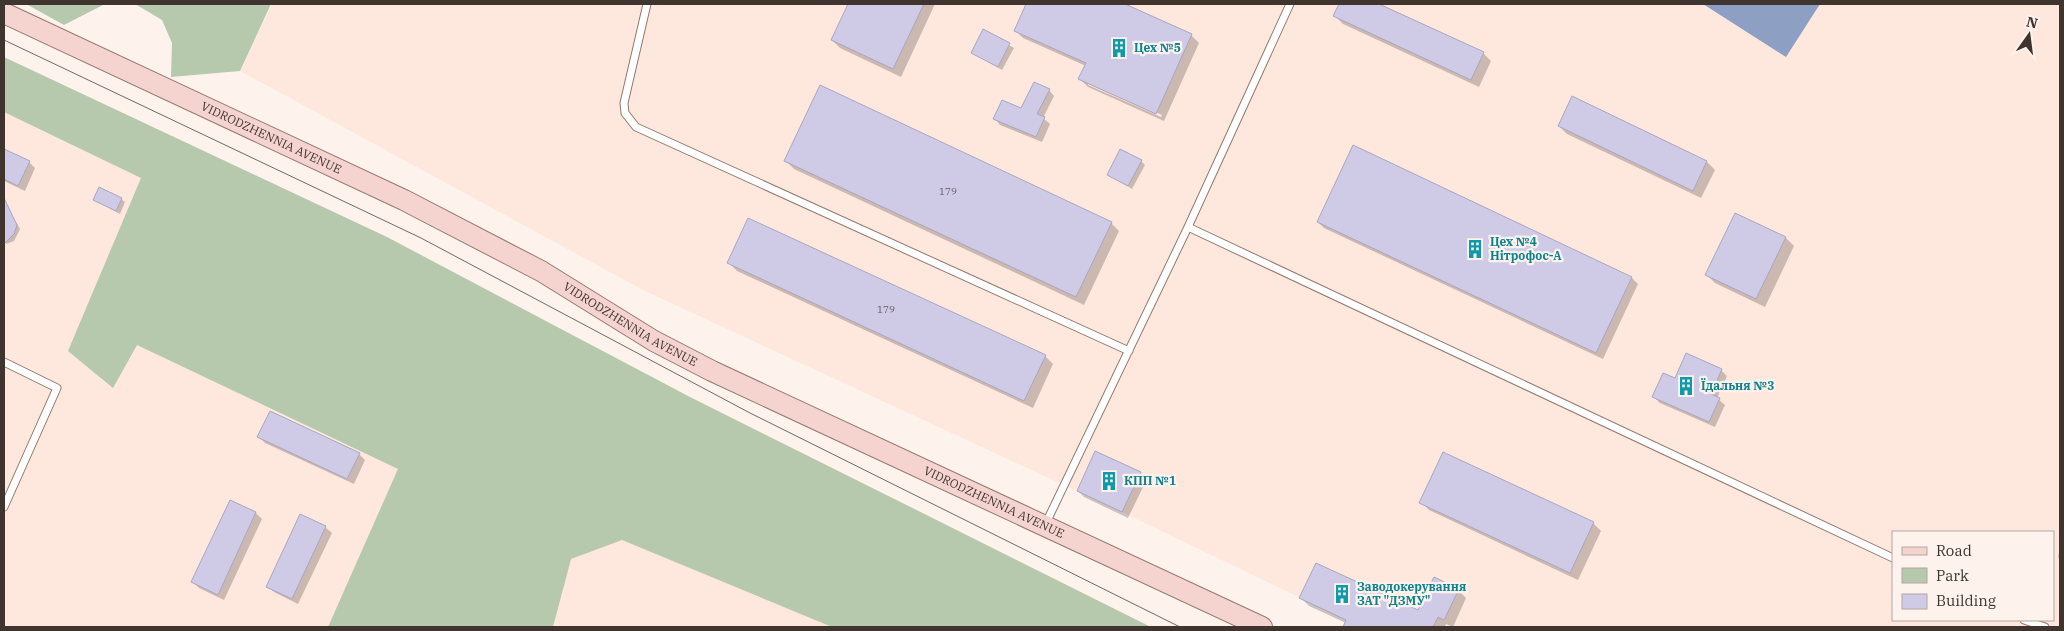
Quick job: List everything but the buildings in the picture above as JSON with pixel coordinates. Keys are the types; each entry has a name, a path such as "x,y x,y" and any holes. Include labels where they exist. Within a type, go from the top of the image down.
{"street":[{"name":"VIDRODZHENNIA AVENUE","path":"4,13 404,200 541,271 654,341 712,371 1262,627"}],"lane":[{"path":"647,4 624,103 629,121 636,127 1129,351"},
{"path":"1045,526 1188,228 1290,4"},
{"path":"1188,228 1892,558"},
{"path":"4,362 57,388 4,507"},
{"path":"2027,621 2045,627"}],"shaded area":[{"path":"272,4 2060,4 2060,627 1343,627 1346,620 1122,512 643,290 240,71"},
{"path":"4,108 142,171 954,627 4,627"}],"green space":[{"path":"26,4 135,4 103,5 64,25"},
{"path":"135,4 271,4 240,71 171,77 172,43 162,20"},
{"path":"4,57 387,237 690,397 1151,627 832,627 622,540 571,559 553,627 328,627 398,469 137,345 113,388 68,351 141,178 4,112"}],"water":[{"path":"1703,4 1820,4 1786,57"}],"tram line":[{"path":"4,40 421,238 750,413 1180,627"}],"place":[{"name":"Цех №5","path":"1119,48"},
{"name":"Цех №4 Нітрофос-А","path":"1475,249"},
{"name":"Їдальня №3","path":"1686,386"},
{"name":"КПП №1","path":"1109,481"},
{"name":"Заводокерування ЗАТ \"ДЗМУ\"","path":"1342,594"}]}
